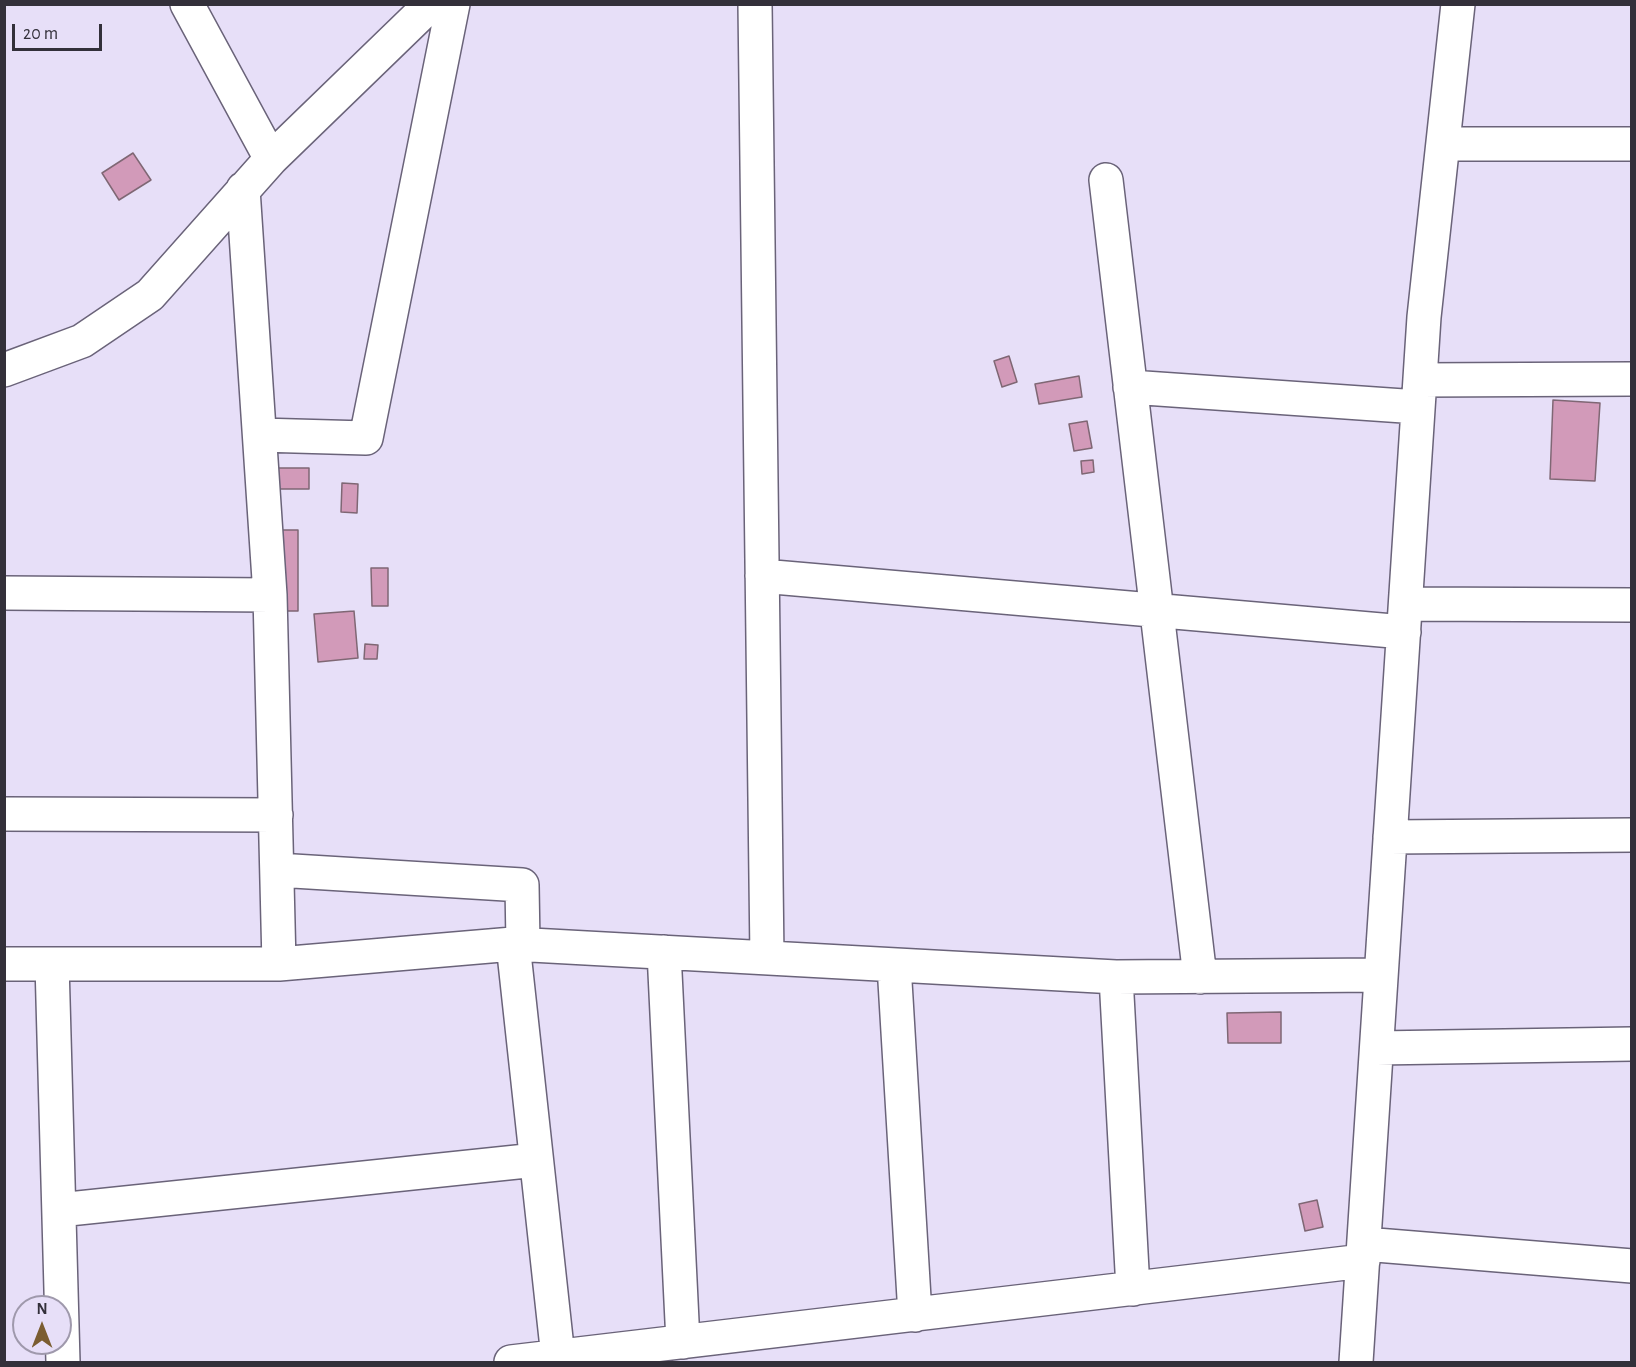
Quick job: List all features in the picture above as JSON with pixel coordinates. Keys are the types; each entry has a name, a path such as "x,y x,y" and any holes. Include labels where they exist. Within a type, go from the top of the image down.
{"street":[{"path":"187,4 271,159"},
{"path":"260,435 366,438 453,4"},
{"path":"755,4 767,958"},
{"path":"1356,1362 1424,317 1458,4"},
{"path":"4,370 82,341 150,295 271,159 421,9"},
{"path":"1443,144 1632,144"},
{"path":"1106,180 1200,977"},
{"path":"243,189 270,595 279,964"},
{"path":"1130,387 1419,393 1632,379"},
{"path":"762,576 1156,610 1405,618 1632,605"},
{"path":"4,593 270,595"},
{"path":"4,814 276,815"},
{"path":"1390,837 1632,835"},
{"path":"277,870 522,885 518,944 536,1160 558,1357"},
{"path":"4,964 279,964 518,944 1116,977 1381,975"},
{"path":"664,952 683,1342"},
{"path":"52,964 63,1362"},
{"path":"894,965 915,1315"},
{"path":"1116,977 1132,1288"},
{"path":"1377,1048 1632,1044"},
{"path":"59,1210 536,1160"},
{"path":"511,1362 1132,1288 1363,1253 1632,1266"}],"building":[{"path":"133,153 151,180 119,200 102,173"},
{"path":"1009,356 1017,382 1002,387 994,361"},
{"path":"1079,376 1082,397 1039,404 1035,384"},
{"path":"1553,400 1600,403 1595,481 1550,479"},
{"path":"1087,421 1092,448 1074,451 1069,424"},
{"path":"1093,460 1094,472 1082,474 1081,461"},
{"path":"278,468 309,468 309,489 278,489"},
{"path":"342,483 358,484 357,513 341,512"},
{"path":"277,530 298,530 298,611 277,611"},
{"path":"371,568 388,568 388,606 372,606"},
{"path":"354,611 358,658 318,662 314,614"},
{"path":"365,644 378,645 377,659 364,659"},
{"path":"1281,1012 1281,1043 1228,1043 1227,1013"},
{"path":"1317,1200 1323,1227 1305,1231 1299,1204"}]}
